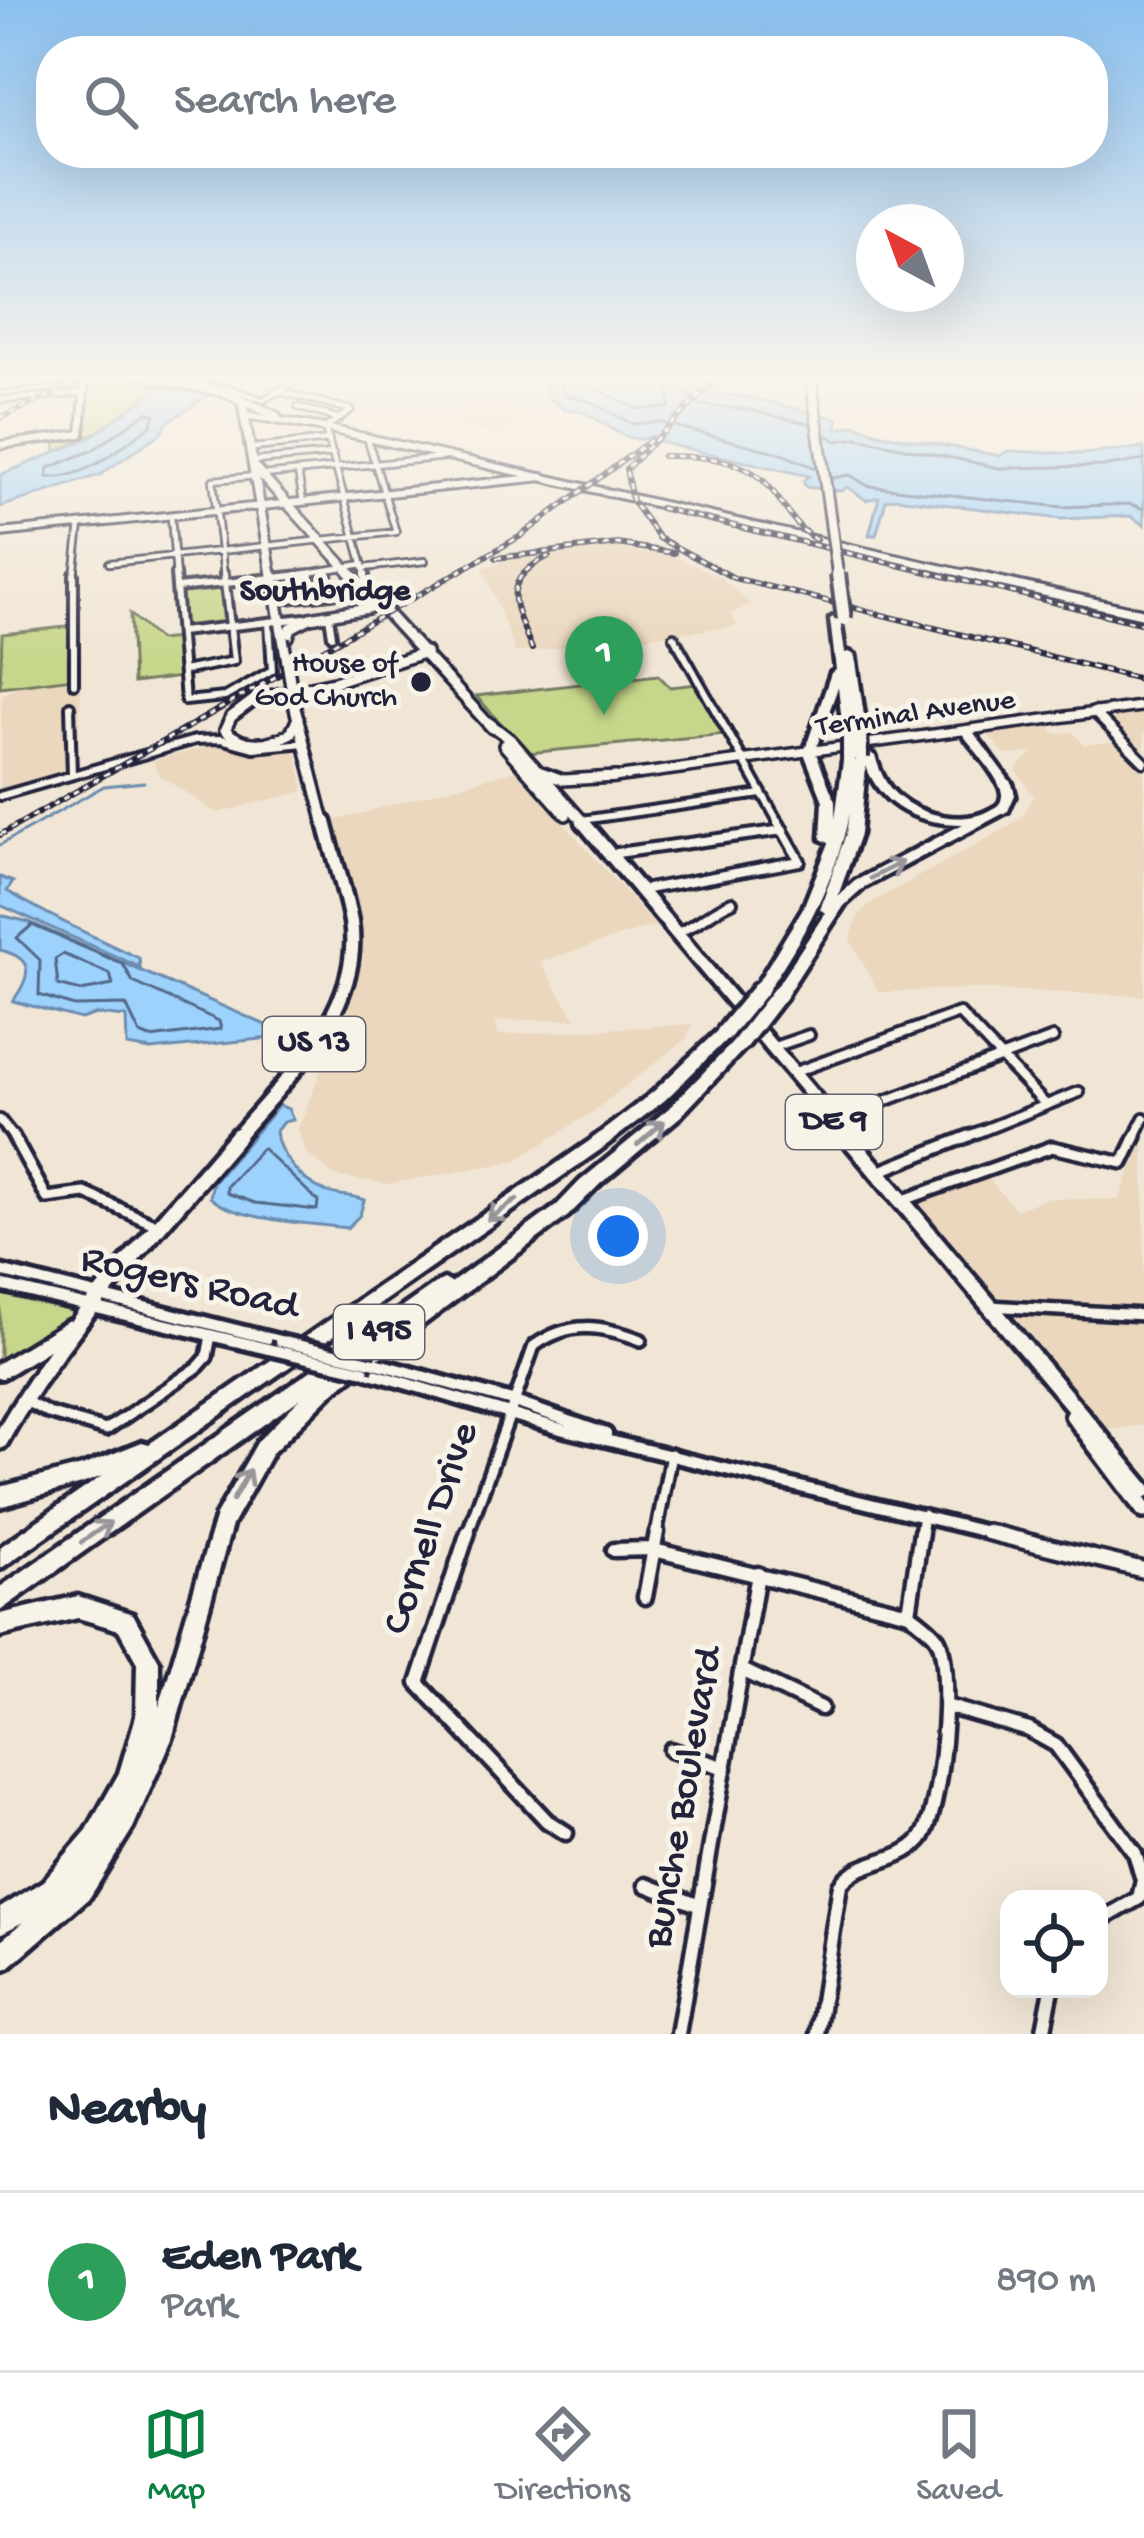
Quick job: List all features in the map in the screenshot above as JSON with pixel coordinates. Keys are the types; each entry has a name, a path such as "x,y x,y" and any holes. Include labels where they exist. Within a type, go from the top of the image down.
{"highway":[{"name":"I 495","path":"0,1559 611,1134 732,1038 782,990 806,951 848,852 860,758 820,473"},
{"name":"I 495","path":"840,619 838,652 858,726"},
{"path":"809,911 826,852 831,809 810,751 836,680 838,652"},
{"path":"860,758 904,808 935,819 974,819 994,811 1004,791 964,731"},
{"path":"806,951 856,887 1004,808 1006,784 964,731"},
{"name":"I 495","path":"0,1600 593,1181 675,1112 732,1038 809,911 860,758"},
{"path":"0,1958 73,1897 109,1848 155,1754 219,1536 259,1456 317,1394 562,1211 593,1181"},
{"path":"0,1497 126,1459 252,1383"},
{"path":"0,1625 59,1609 105,1614 124,1624 141,1643 154,1692 139,1753 93,1841 47,1894 0,1922"},
{"path":"0,1946 53,1907 109,1848"}],"main road":[{"name":"US 13","path":"0,1441 23,1399 97,1302 323,1034 343,992 351,924 304,742 286,638 275,622 278,600 258,473"},
{"name":"US 13","path":"260,473 366,590"},
{"path":"525,473 1144,614"},
{"path":"260,490 267,486 275,490"},
{"path":"332,616 368,608 372,602 366,590"},
{"name":"DE 9","path":"366,590 606,851"},
{"path":"286,638 294,625 316,617 371,614 398,623"},
{"path":"297,708 292,733 269,743 240,742 225,730 232,714 266,696 334,682 426,652"},
{"path":"389,663 421,662 452,680"},
{"name":"Terminal Avenue","path":"742,755 810,751 1144,706"},
{"name":"DE 9","path":"488,722 538,770 547,790 641,890 1063,1399 1144,1490"},
{"name":"Terminal Avenue","path":"547,790 742,755 810,751"},
{"path":"538,770 559,780 611,778"},
{"path":"579,819 566,793 611,778"},
{"name":"US 13","path":"0,1371 59,1338 97,1302"},
{"name":"DE 9","path":"1063,1399 1144,1510"}],"street":[{"path":"183,670 234,661 213,480 245,473"},
{"path":"298,473 303,502"},
{"path":"278,600 366,590 336,473"},
{"path":"109,563 396,532 377,473"},
{"path":"0,533 543,477"},
{"path":"171,516 184,701 225,697 272,670 275,622"},
{"path":"74,684 77,626 72,596 80,525"},
{"path":"177,588 425,561"},
{"path":"305,597 305,586 329,580 328,572"},
{"path":"332,616 332,636"},
{"path":"180,632 316,617"},
{"path":"641,890 800,861 674,637"},
{"path":"70,706 72,775"},
{"path":"1094,712 1144,762"},
{"path":"0,796 207,738 254,748 304,742"},
{"path":"579,819 761,794"},
{"path":"606,851 783,830"},
{"path":"677,933 705,922 714,910 732,902"},
{"path":"793,1073 959,1013 1046,1105"},
{"path":"773,1048 808,1035"},
{"path":"833,1121 1053,1038"},
{"path":"876,1173 1079,1092"},
{"path":"900,1202 1052,1147 1123,1163 1144,1118"},
{"path":"0,1120 24,1150 47,1198 85,1193 160,1227"},
{"name":"Rogers Road","path":"0,1271 212,1335 274,1345"},
{"name":"Rogers Road","path":"0,1285 97,1302 369,1367 639,1446 1144,1570"},
{"path":"986,1306 1144,1315"},
{"path":"510,1407 525,1361 549,1333 586,1324 641,1340"},
{"path":"23,1399 48,1413 106,1430 198,1367 208,1357 212,1335"},
{"name":"Cornell Drive","path":"510,1407 418,1683 547,1821 566,1833"},
{"path":"645,1598 650,1549 671,1454"},
{"path":"909,1613 923,1514"},
{"path":"614,1550 650,1549 909,1613 938,1638 944,1654 946,1706 933,1818 925,1838 891,1861 851,1870 840,1885 817,2034"},
{"name":"Bunche Boulevard","path":"678,2034 758,1574"},
{"path":"742,1670 821,1708"},
{"path":"946,1706 1029,1730 1056,1745 1123,1832 1143,1880 1139,1898 1108,1916"},
{"path":"671,1750 724,1768"},
{"path":"646,1885 700,1906"},
{"path":"1043,2034 1050,1998"}],"shaded area":[{"path":"616,546 676,557 720,577 751,604 731,614 738,626 516,653 483,568 525,555"},
{"path":"64,674 81,691 77,771 0,794 2,695 34,678"},
{"path":"1144,709 1144,996 972,989 879,992 850,940 859,914 872,902 1003,830 1022,817 1034,796 1016,769 1032,753 1006,755 987,734 1047,725 1057,734 1073,732 1084,745 1123,740 1105,718"},
{"path":"221,743 238,750 296,750 304,791 217,813 160,776 153,761"},
{"path":"515,770 655,925 540,962 576,1019 495,1021 498,1035 693,1024 686,1039 591,1113 515,1161 389,1184 334,1176 307,1154 298,1130 363,961 355,897 334,821"},
{"path":"1144,1137 1144,1425 1107,1430 915,1204 987,1177 1016,1210 1047,1198 1119,1200"}],"green space":[{"path":"222,585 227,626 182,631 179,589"},
{"path":"130,614 159,640 178,638 181,677 133,683"},
{"path":"75,626 73,678 0,687 2,634"},
{"path":"658,675 670,687 697,684 726,734 528,753 476,696"},
{"path":"0,1290 76,1311 54,1335 0,1365"}],"water":[{"path":"5,473 103,473 0,507 0,475"},
{"path":"795,473 1144,473 1144,525 1130,516 1061,519 896,498 886,500 876,535 869,535 879,497 866,500 847,487 841,491 806,487 803,481 809,476"},
{"path":"0,877 13,882 7,891 139,958 140,967 0,905"},
{"path":"0,915 29,922 291,1036 151,1050 127,1046 126,1017 96,1014 81,1019 13,1001 26,969 19,958 0,950"},
{"path":"279,1105 288,1109 293,1120 283,1122 276,1131 292,1166 325,1191 364,1200 360,1215 347,1228 255,1216 210,1197 213,1183"}],"waterway":[{"path":"0,845 104,786 144,782"}],"railway":[{"path":"0,835 519,537 606,473"},
{"path":"627,473 632,501 659,538 734,578 1144,680"},
{"path":"753,473 816,540"},
{"path":"660,508 1144,624"},
{"path":"496,558 618,544 674,553"},
{"path":"532,649 516,607 516,585 533,565 549,556"}],"place":[{"name":"House of God Church","path":"421,682"},
{"name":"Eden Park","path":"604,715"}],"district":[{"name":"Southbridge","path":"325,593"}]}
